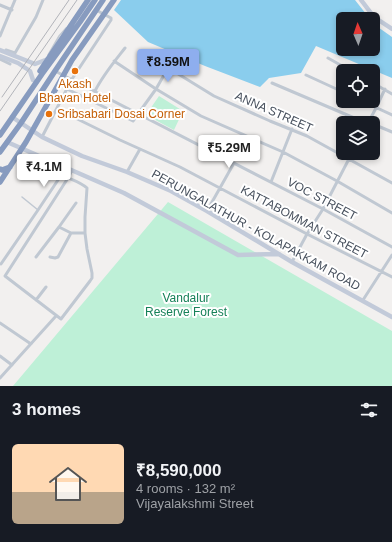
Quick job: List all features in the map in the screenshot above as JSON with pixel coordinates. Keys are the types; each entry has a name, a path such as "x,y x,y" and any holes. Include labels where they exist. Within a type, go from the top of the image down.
{"highway":[{"path":"0,130 88,0"},
{"path":"0,135 95,0"},
{"path":"0,152 22,124 55,70 103,0"},
{"path":"0,182 26,142 72,60 114,0"},
{"path":"53,51 62,49 66,50 71,55 72,60"},
{"path":"0,169 2,170 10,167"}],"main road":[{"path":"361,0 374,17 392,29"},
{"path":"0,49 35,64 48,59"},
{"path":"0,56 18,63 30,71 33,80"},
{"name":"PERUNGALATHUR - KOLAPAKKAM ROAD","path":"12,117 42,137 82,156 127,172 171,191 292,262 392,317"},
{"path":"7,142 124,193 238,256 278,254"}],"street":[{"path":"0,36 15,0"},
{"path":"0,49 15,53 36,17 43,0"},
{"path":"0,5 12,10"},
{"path":"42,137 72,79 112,20 96,10"},
{"path":"96,92 101,80 125,48"},
{"name":"ANNA STREET","path":"149,56 214,96 306,136 336,153"},
{"path":"328,58 339,64"},
{"path":"0,59 10,64"},
{"path":"114,61 156,89 201,116 283,152 392,213"},
{"path":"67,90 131,121 134,120 156,89 168,68"},
{"name":"VOC STREET","path":"55,70 323,209 392,247"},
{"path":"306,75 336,89"},
{"path":"272,83 352,116"},
{"path":"380,87 392,94"},
{"path":"380,98 384,89"},
{"path":"372,116 376,108 392,115"},
{"name":"KATTABOMMAN STREET","path":"57,109 180,167 392,277"},
{"path":"380,127 392,132"},
{"path":"271,182 292,130"},
{"path":"127,172 140,149"},
{"path":"292,262 323,209 348,160"},
{"name":"ANNA STREET","path":"348,160 392,183"},
{"path":"207,211 234,163"},
{"path":"0,264 66,168"},
{"path":"62,175 68,178 84,185 87,189 85,233 92,278 61,319 5,276 68,178 72,170"},
{"path":"36,257 76,203"},
{"path":"59,227 72,233 85,233"},
{"path":"50,257 58,257 72,233"},
{"path":"363,300 392,254"},
{"path":"36,300 46,287"},
{"path":"0,378 56,316"},
{"path":"0,323 31,344"},
{"path":"0,356 12,365"}],"lane":[{"path":"42,74 48,55 64,29 80,22"},
{"path":"26,169 44,177 52,172 62,175"},
{"path":"22,197 38,210"}],"green space":[{"path":"159,96 183,111 174,130 146,115"},
{"name":"Vandalur Reserve Forest","path":"168,202 392,331 392,386 13,386"}],"water":[{"path":"121,0 355,0 364,12 336,12 336,54 316,46 301,73 269,78 260,87 148,42 114,10"},
{"path":"380,29 392,37 392,78 380,73 380,64 359,64 340,56 380,56"}],"railway":[{"path":"2,97 69,0"},
{"path":"0,111 77,0"}],"place":[{"name":"Akash Bhavan Hotel","path":"75,71"},
{"name":"Sribsabari Dosai Corner","path":"49,114"}]}
